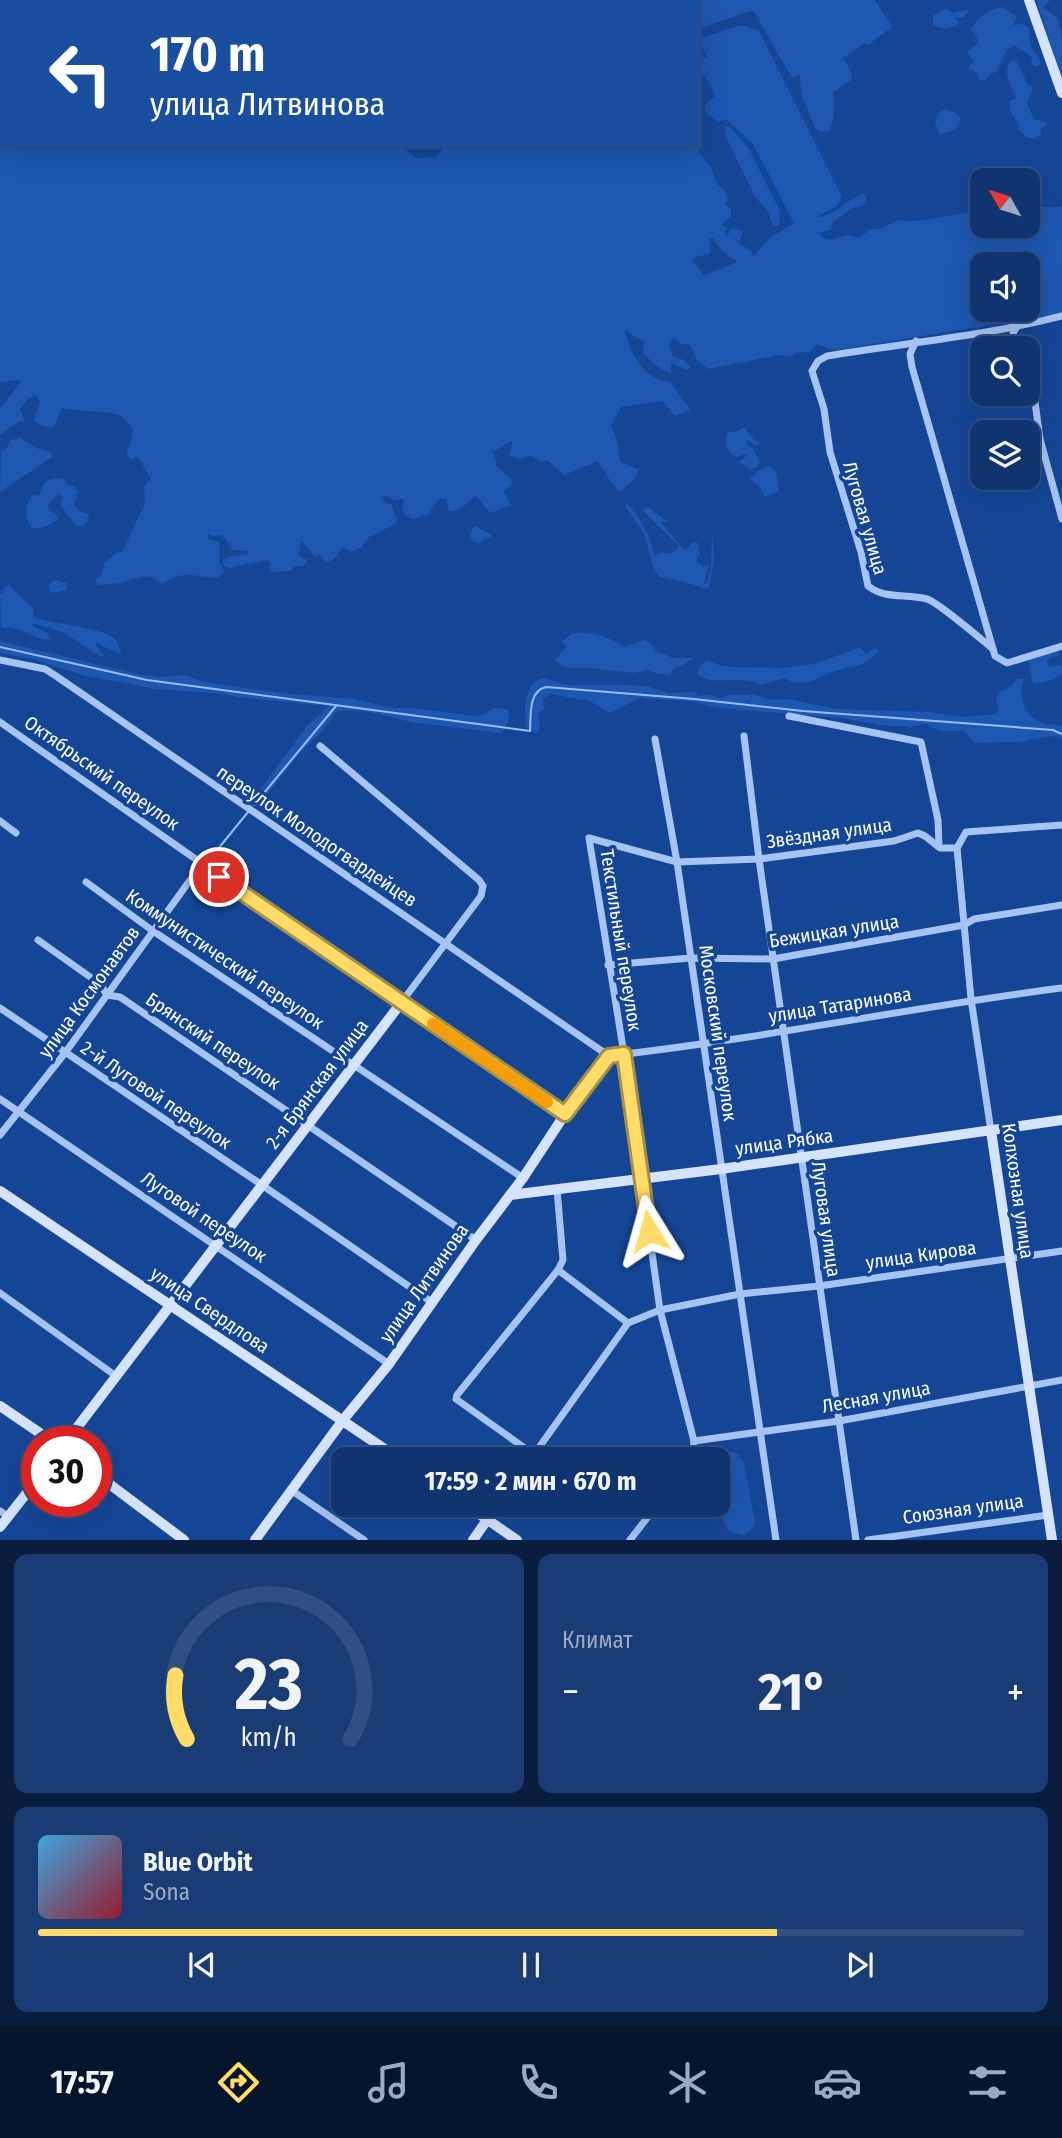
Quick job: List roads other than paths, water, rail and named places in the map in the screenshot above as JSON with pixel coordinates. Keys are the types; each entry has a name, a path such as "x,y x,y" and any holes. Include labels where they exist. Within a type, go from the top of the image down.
{"street":[{"path":"1028,0 1062,93"},
{"path":"1062,316 1016,328 916,341 910,354 995,656 1007,663 1062,646"},
{"path":"1014,336 1016,328"},
{"name":"Луговая улица","path":"916,341 828,356 818,361 812,371 824,409 830,452 861,552 868,586 888,596 933,601 993,649"},
{"path":"1036,406 1040,439 1062,519"},
{"name":"переулок Молодогвардейцев","path":"0,660 45,669 57,676 609,1056"},
{"path":"789,716 921,742 939,820 940,848"},
{"name":"Октябрьский переулок","path":"0,722 401,1003 565,1114"},
{"name":"Луговая улица","path":"744,736 773,960 856,1539"},
{"name":"Московский переулок","path":"655,739 677,862 776,1539"},
{"name":"2-я Брянская улица","path":"78,1426 481,896 483,886 479,880 320,746"},
{"path":"0,821 16,833"},
{"path":"957,848 966,832 1062,825"},
{"name":"Звёздная улица","path":"589,838 677,862 759,859 894,841 918,833 940,848 957,848"},
{"name":"Текстильный переулок","path":"589,838 624,1054 660,1310 693,1447"},
{"name":"Колхозная улица","path":"957,848 971,999 1052,1539"},
{"name":"улица Космонавтов","path":"0,1135 65,1053 201,864"},
{"name":"Коммунистический переулок","path":"86,882 153,931 523,1178"},
{"name":"Бежицкая улица","path":"608,965 691,958 773,960 964,925 974,919 1062,905"},
{"name":"Брянский переулок","path":"38,940 100,984 107,995 120,997 475,1240"},
{"name":"улица Татаринова","path":"624,1054 783,1031 971,999 1062,988"},
{"name":"2-й Луговой переулок","path":"0,1008 433,1303"},
{"path":"609,1056 624,1054"},
{"name":"улица Литвинова","path":"255,1539 389,1364 609,1056"},
{"name":"Луговой переулок","path":"0,1099 389,1364"},
{"name":"улица Рябка","path":"510,1195 722,1169 1062,1120"},
{"path":"519,1447 456,1399 563,1260 557,1189"},
{"name":"улица Свердлова","path":"0,1191 382,1447"},
{"name":"улица Кирова","path":"628,1323 660,1310 740,1294 820,1286 1062,1251"},
{"path":"539,1447 628,1323 558,1269"},
{"path":"0,1293 116,1376"},
{"name":"Лесная улица","path":"694,1441 839,1421 1062,1380"},
{"path":"0,1406 29,1426"},
{"path":"112,1486 184,1539"},
{"path":"292,1490 364,1539"},
{"path":"0,1527 4,1514 21,1496"},
{"name":"Союзная улица","path":"868,1539 1062,1513"},
{"path":"483,1517 517,1539"},
{"path":"473,1539 489,1517"},
{"path":"629,1539 647,1517"}],"waterway":[{"path":"0,647 147,680 530,731 533,699 540,689 546,687 803,711 1053,730 1062,734"},
{"path":"254,805 336,706"},
{"path":"209,860 248,812"}]}
